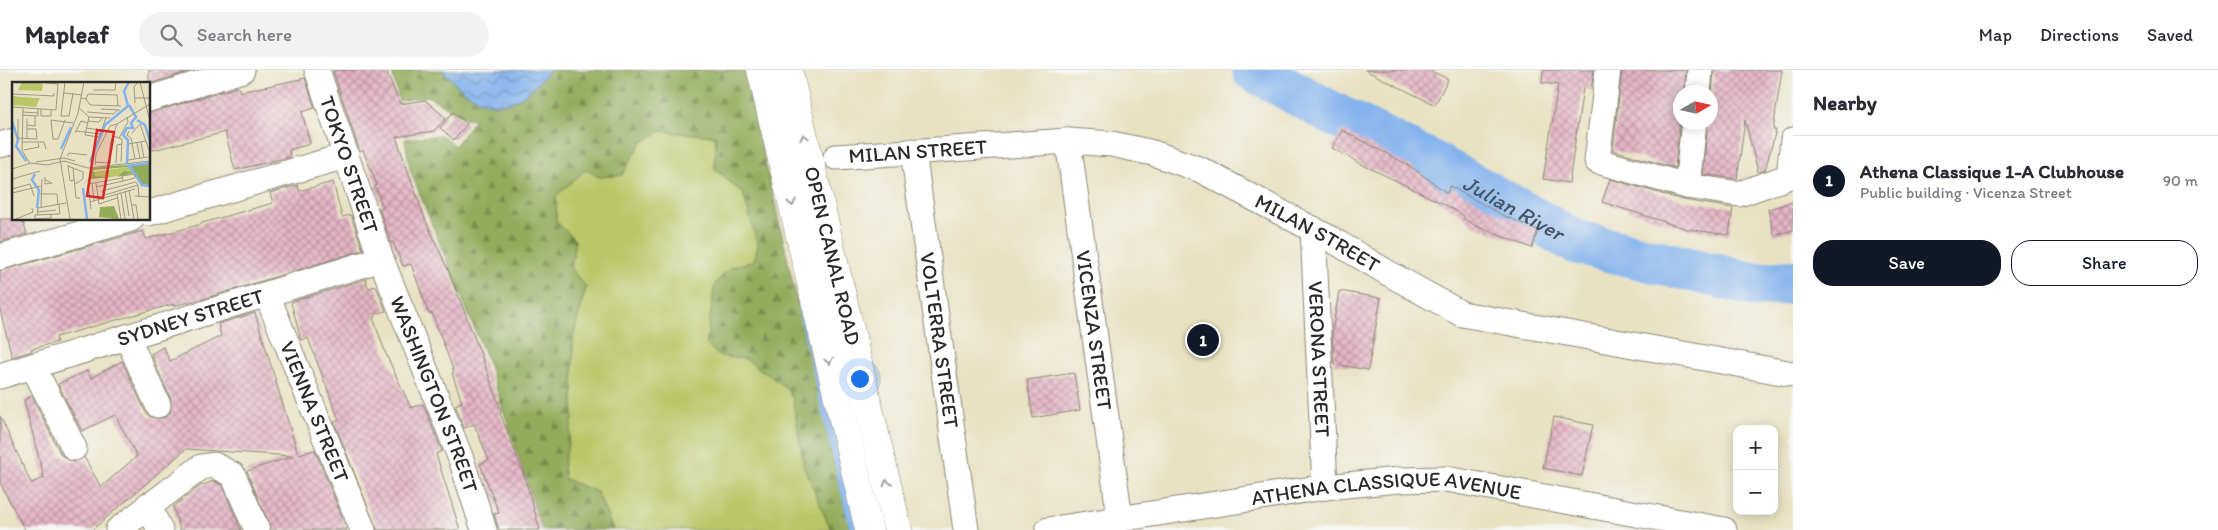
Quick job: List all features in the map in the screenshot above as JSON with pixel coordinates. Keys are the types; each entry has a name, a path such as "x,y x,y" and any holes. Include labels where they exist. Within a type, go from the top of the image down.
{"main road":[{"name":"OPEN CANAL ROAD","path":"761,70 869,530"},
{"name":"OPEN CANAL ROAD","path":"788,70 898,530"}],"street":[{"path":"150,99 242,70"},
{"name":"TOKYO STREET","path":"317,70 381,260"},
{"path":"1608,70 1598,161 1687,186 1739,194 1791,176 1793,140"},
{"path":"1699,85 1700,70"},
{"path":"1687,186 1693,130"},
{"name":"MILAN STREET","path":"836,157 1068,141 1112,144 1145,151 1201,170 1313,229 1462,314 1793,374"},
{"name":"VICENZA STREET","path":"1068,141 1120,519"},
{"name":"VOLTERRA STREET","path":"913,151 966,530"},
{"path":"150,213 345,156"},
{"path":"0,257 128,220"},
{"name":"VERONA STREET","path":"1313,229 1325,487"},
{"name":"SYDNEY STREET","path":"0,376 381,260"},
{"name":"WASHINGTON STREET","path":"381,260 461,459 484,530"},
{"name":"VIENNA STREET","path":"267,294 363,530"},
{"path":"127,337 158,405"},
{"path":"33,366 74,448"},
{"path":"118,530 148,505 200,467 214,465 233,475 258,530"},
{"name":"ATHENA CLASSIQUE AVENUE","path":"1048,530 1325,487 1406,479 1446,479 1694,528 1724,530"},
{"path":"148,505 160,530"}],"green space":[{"path":"392,70 442,70 471,96 493,104 504,104 516,100 531,90 550,70 744,70 850,530 831,530 804,467 793,399 787,388 746,359 719,356 706,344 715,284 729,268 754,261 758,245 743,193 715,169 716,136 660,131 641,143 622,175 600,177 585,170 556,196 556,221 575,241 571,269 586,287 573,337 573,419 563,468 565,479 597,492 613,530 542,530 487,360 410,170 405,139 441,135 455,146 475,119 465,118 428,96 399,101"},
{"path":"660,131 716,136 715,169 743,193 758,245 754,261 729,268 719,356 746,359 787,388 793,399 804,467 831,530 613,530 597,492 565,479 563,468 573,419 573,337 586,287 571,269 575,240 556,221 556,195 585,169 600,177 622,175 641,143"}],"water":[{"path":"442,70 550,70 531,90 516,100 504,104 493,104 471,96"}],"building":[{"path":"149,70 194,70 150,84"},
{"path":"386,70 400,104 425,100 446,118 434,131 396,137 425,219 450,274 483,360 502,412 500,413 523,472 540,530 499,530 494,514 499,513 480,464 489,460 474,424 464,428 455,405 462,402 452,373 454,372 432,313 429,314 411,264 403,266 393,242 391,243 379,208 383,207 375,186 377,185 363,150 360,152 333,71"},
{"path":"1365,70 1429,70 1448,79 1435,105"},
{"path":"1543,70 1594,70 1591,89 1583,88 1569,183 1543,179 1558,85 1542,83"},
{"path":"1622,70 1686,70 1685,85 1673,85 1673,130 1679,130 1675,168 1613,150"},
{"path":"1714,70 1782,70 1773,130 1776,130 1765,170 1758,172 1745,120 1737,179 1703,174 1707,130 1718,130 1718,85 1713,85"},
{"path":"305,78 315,108 302,112 310,144 289,150 290,157 235,170 225,132 150,151 150,113 238,87 240,92"},
{"path":"453,112 467,124 454,140 440,128"},
{"path":"1342,130 1410,166 1447,193 1450,186 1502,215 1538,230 1532,248 1476,226 1463,218 1464,216 1442,203 1332,148"},
{"path":"1610,179 1683,200 1733,208 1729,235 1687,229 1602,202"},
{"path":"333,182 342,217 351,215 363,250 203,299 173,306 173,304 56,337 57,342 31,349 32,351 12,357 0,310 0,271 143,231 146,239 273,203 270,193 298,185 299,191"},
{"path":"1793,202 1793,230 1774,235 1768,209"},
{"path":"0,219 22,220 27,234 0,242"},
{"path":"366,279 368,288 376,286 386,311 375,314 376,317 373,318 386,354 411,408 423,404 442,451 436,454 460,530 377,530 334,422 339,420 308,338 301,340 291,302"},
{"path":"1339,291 1381,298 1368,370 1334,364 1332,333"},
{"path":"255,313 298,454 315,450 347,530 271,530 247,471 293,456 186,449 92,530 25,530 0,483 0,416 31,483 44,478 24,400 32,396 61,455 73,462 84,457 101,487 137,456 115,415 82,431 58,384 87,371 91,378 122,361 145,411 150,417 164,418 170,413 171,400 151,354 163,347 170,361 221,336 218,324"},
{"path":"1074,373 1080,410 1033,418 1027,380"},
{"path":"1554,417 1593,425 1582,476 1543,468"},
{"path":"214,481 222,485 241,530 180,530 173,507 200,486"}],"waterway":[{"name":"Julian River","path":"1254,70 1331,113 1435,164 1576,242 1755,285 1793,282"},
{"path":"802,310 854,530"}],"place":[{"name":"Athena Classique 1-A Clubhouse","path":"1203,340"}]}
